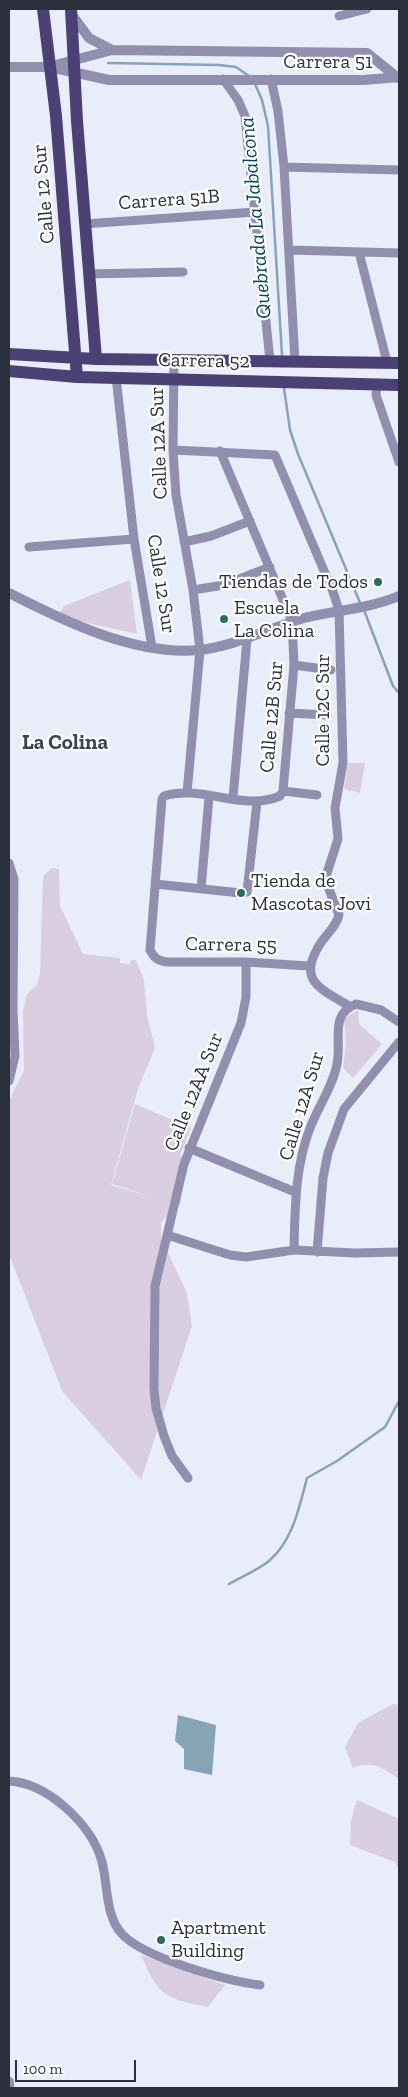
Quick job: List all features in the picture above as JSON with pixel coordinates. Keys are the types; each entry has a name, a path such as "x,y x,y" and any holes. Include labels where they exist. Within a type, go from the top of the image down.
{"main road":[{"name":"Calle 12 Sur","path":"43,9 60,161 77,377"},
{"name":"Calle 12 Sur","path":"72,12 84,224 96,359"},
{"name":"Carrera 52","path":"9,354 96,359 393,363"},
{"name":"Carrera 52","path":"9,371 77,377 399,385"}],"street":[{"path":"339,16 368,9"},
{"path":"72,12 89,38 112,50"},
{"name":"Carrera 51","path":"9,67 74,66 112,50 368,53 399,78"},
{"name":"Carrera 51","path":"74,66 109,80 364,80 399,78"},
{"path":"226,79 245,116 270,361"},
{"path":"268,79 278,111 284,167 295,361"},
{"path":"284,167 399,170"},
{"name":"Carrera 51B","path":"84,224 255,212"},
{"path":"288,250 399,253"},
{"path":"359,252 393,363"},
{"path":"88,274 183,272"},
{"name":"Calle 12A Sur","path":"174,359 172,450 176,495 193,590 200,650 188,793"},
{"name":"Calle 12 Sur","path":"116,377 134,539 152,647"},
{"path":"376,384 376,395 399,462"},
{"path":"172,450 220,451"},
{"name":"Calle 12C Sur","path":"220,451 272,454 278,460 334,592 339,610 343,763 335,808 338,839 325,879 339,915 335,925 313,956 309,966"},
{"name":"Calle 12B Sur","path":"220,451 292,622 294,665 283,791"},
{"path":"184,542 211,536 250,521"},
{"path":"29,547 134,539"},
{"path":"193,590 224,585 270,567"},
{"path":"9,593 91,631 152,647 200,650 247,638 292,622 339,610 362,608 399,596"},
{"path":"233,798 247,638"},
{"path":"294,665 332,670"},
{"path":"289,713 327,715"},
{"path":"257,802 247,892 241,894 155,884 162,799 168,794 188,793 257,802 280,796 283,791 317,795"},
{"path":"201,889 209,797"},
{"path":"9,1081 15,1056 13,1010 15,920 10,866"},
{"name":"Carrera 55","path":"155,884 150,944 153,956 160,961 246,962 309,966"},
{"name":"Calle 12AA Sur","path":"188,1478 177,1464 164,1436 154,1388 155,1286 189,1148 240,1023 246,997 246,962"},
{"path":"309,966 315,983 349,1006 356,1004 381,1010 399,1022"},
{"name":"Calle 12A Sur","path":"294,1250 295,1192 310,1129 337,1065 338,1023 341,1013 349,1006"},
{"path":"317,1252 323,1178 328,1153 344,1109 399,1042"},
{"path":"189,1148 295,1192"},
{"path":"167,1235 230,1256 246,1257 294,1250 317,1252 399,1252"},
{"path":"9,1781 38,1788 58,1801 77,1820 95,1846 102,1861 110,1910 120,1933 136,1946 208,1974 260,1985"},
{"path":"9,2081 10,2088"}],"shaded area":[{"path":"130,580 137,634 74,620 60,612 64,606"},
{"path":"348,763 365,763 360,793 344,789"},
{"path":"52,868 59,869 60,906 83,954 120,958 120,963 130,964 131,960 136,960 144,980 147,1015 155,1048 138,1089 111,1185 158,1199 112,1184 135,1104 191,1128 180,1156 190,1159 185,1173 180,1206 178,1205 161,1222 161,1238 187,1293 192,1326 141,1480 62,1391 9,1254 9,1101 24,1070 23,1011 27,994 37,985 40,973 43,876"},
{"path":"358,1010 359,1024 382,1044 353,1078 343,1068 346,1042 344,1019"},
{"path":"393,1704 399,1705 399,1779 377,1766 366,1765 353,1768 345,1747 358,1723"},
{"path":"357,1800 399,1819 399,1870 395,1862 350,1845 351,1820"},
{"path":"141,1955 225,1985 208,2007 173,1998 165,1993 153,1979"}],"water":[{"path":"178,1715 216,1725 212,1775 184,1769 184,1749 175,1741"}],"waterway":[{"name":"Quebrada La Jabalcona","path":"108,63 219,65 236,67 249,76"},
{"name":"Quebrada La Jabalcona","path":"255,84 262,100 268,126 282,355"},
{"name":"Quebrada La Jabalcona","path":"284,388 290,430 298,454 361,605"},
{"name":"Quebrada La Jabalcona","path":"364,610 393,686 399,693"},
{"name":"Quebrada La Jabalcona","path":"229,1584 265,1564 277,1553 294,1523 307,1478 337,1461 385,1427 399,1401"}],"place":[{"name":"Tiendas de Todos","path":"378,582"},
{"name":"Escuela La Colina","path":"224,619"},
{"name":"Tienda de Mascotas Jovi","path":"241,893"},
{"name":"Apartment Building","path":"161,1940"}],"district":[{"name":"La Colina","path":"65,743"}]}
